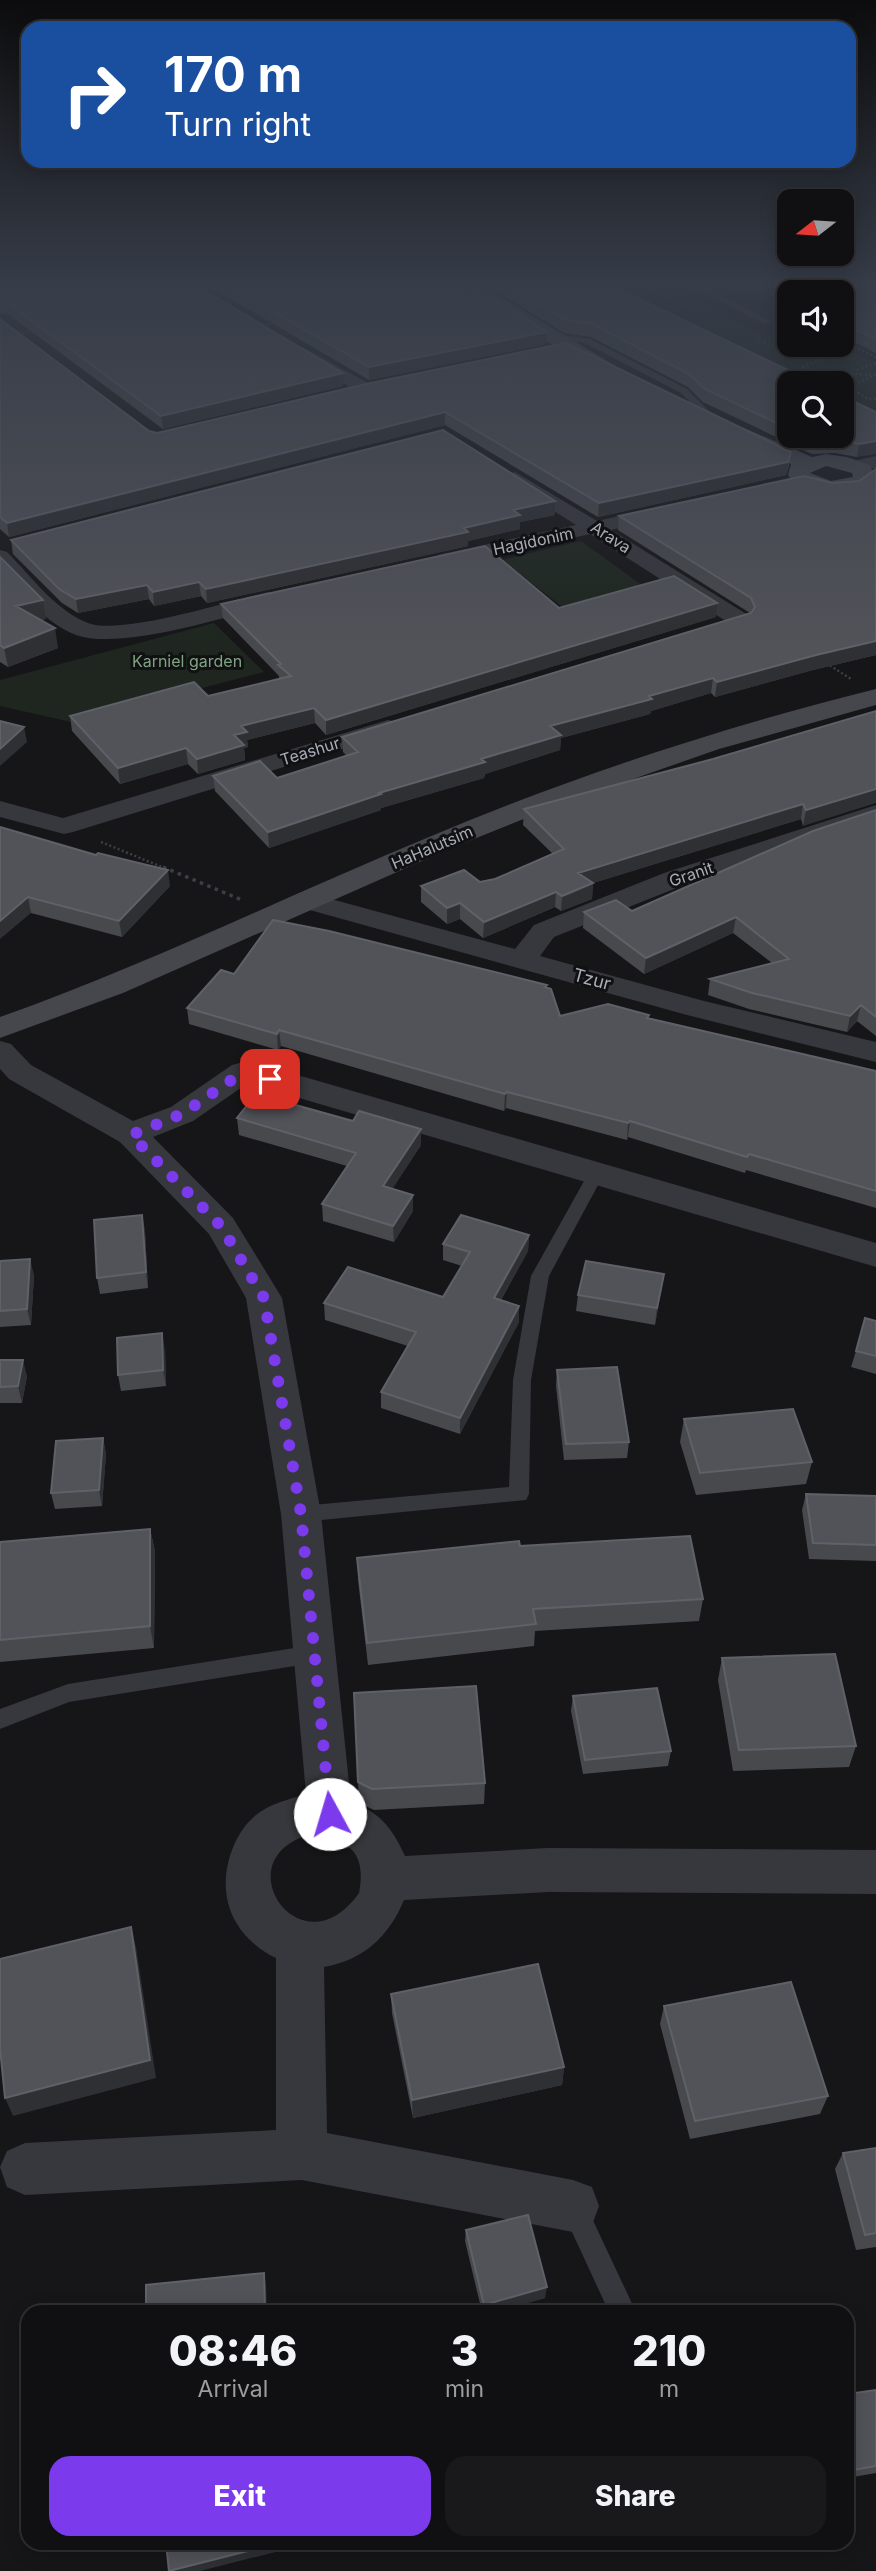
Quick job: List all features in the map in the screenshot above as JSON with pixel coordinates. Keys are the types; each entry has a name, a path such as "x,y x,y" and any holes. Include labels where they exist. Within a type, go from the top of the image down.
{"street":[{"path":"685,405 832,487 861,471 876,498"},
{"name":"Arava","path":"497,466 740,620 713,628"},
{"path":"778,486 805,472"},
{"name":"Hagidonim","path":"432,563 687,507"},
{"path":"4,549 52,610 86,631 118,632 282,596"},
{"name":"HaHalutsim","path":"0,1028 67,1005 148,972 440,843 579,788 871,689"},
{"name":"HaHalutsim","path":"0,1007 97,971 568,774 704,729 871,689"},
{"name":"Teashur","path":"64,826 409,721"},
{"path":"0,809 64,826"},
{"name":"Granit","path":"522,960 544,931 674,879 876,813"},
{"name":"Tzur","path":"309,901 698,1009 876,1052"},
{"path":"0,1051 20,1072 131,1135 221,1226 264,1298 301,1514 330,1814"},
{"path":"131,1135 182,1114 243,1072 297,1085 876,1255"},
{"path":"308,1814 330,1814 348,1819 364,1829 376,1843 383,1860 385,1879 381,1902 367,1922 348,1937 324,1945 300,1944 280,1937 263,1925 251,1907 246,1887 248,1866 256,1847 279,1825 308,1814"},
{"path":"385,1879 548,1870 876,1872"},
{"path":"300,1944 302,2154"},
{"path":"25,2169 302,2154 573,2206"}],"lane":[{"path":"698,405 711,418"},
{"path":"301,1514 519,1494 522,1380 540,1276 596,1174"},
{"path":"0,1719 68,1693 313,1654"},
{"path":"573,2206 620,2305"}],"path":[{"path":"819,659 871,689"},
{"path":"64,826 256,905"}],"green space":[{"path":"857,405 876,405 876,414"},
{"path":"581,541 650,591 569,612 502,560"},
{"name":"Karniel garden","path":"214,623 264,672 71,722 0,706 0,680"}],"building":[{"path":"0,405 114,405 149,431 157,433 277,405 694,405 777,445 777,448 791,452 788,462 599,503 445,412 7,523 0,517"},
{"path":"146,405 208,405 161,416"},
{"path":"739,405 777,405 777,423"},
{"path":"854,405 861,405 876,412 876,441 854,443"},
{"path":"443,430 555,501 513,510 520,515 464,528 468,532 206,589 199,582 153,592 147,585 76,599 59,589 11,540"},
{"path":"876,469 876,641 717,682 713,678 649,696 652,699 550,726 561,735 481,759 485,762 379,793 381,794 268,832 213,776 260,761 277,778 358,752 342,737 751,613 755,607 751,598 619,516 804,476 833,483 859,481"},
{"path":"485,546 559,608 674,576 717,603 326,720 314,708 241,726 247,732 234,735 244,745 197,759 186,748 118,768 70,716 194,682 208,696 291,676 221,604"},
{"path":"0,557 43,600 16,606 55,628 4,648 0,645"},
{"path":"876,711 876,789 806,810 803,804 578,873 593,883 562,896 556,892 484,922 460,903 447,908 421,886 464,870 480,882 495,879 564,849 524,809 713,759"},
{"path":"0,721 24,727 0,749"},
{"path":"876,810 876,1017 861,1005 850,1016 752,993 710,979 789,959 736,917 646,958 584,912 616,900 632,911 813,831"},
{"path":"0,827 96,855 98,853 168,870 119,921 28,897 0,921"},
{"path":"273,920 329,931 547,985 545,987 551,989 560,1016 608,1004 649,1015 647,1018 876,1071 876,1191 749,1154 747,1157 630,1121 628,1123 507,1092 505,1094 279,1030 277,1034 187,1008 221,970 234,974"},
{"path":"256,1094 353,1121 359,1111 421,1129 383,1186 413,1195 393,1226 322,1204 356,1153 237,1118"},
{"path":"142,1215 146,1272 97,1278 94,1220"},
{"path":"461,1215 529,1235 494,1298 519,1306 460,1418 381,1392 416,1332 324,1303 348,1267 443,1297 470,1252 443,1244"},
{"path":"30,1259 27,1309 0,1311 0,1261"},
{"path":"586,1261 664,1274 657,1308 578,1295"},
{"path":"865,1318 876,1321 876,1356 856,1351"},
{"path":"162,1333 163,1370 118,1375 117,1338"},
{"path":"0,1360 23,1360 18,1386 0,1387"},
{"path":"617,1367 629,1442 566,1444 557,1370"},
{"path":"793,1409 812,1462 700,1473 684,1419"},
{"path":"103,1438 99,1490 51,1493 56,1441"},
{"path":"806,1494 876,1496 876,1545 813,1543"},
{"path":"150,1529 150,1626 0,1640 0,1542"},
{"path":"690,1536 703,1599 533,1609 536,1624 367,1643 357,1558 519,1541 520,1546"},
{"path":"835,1654 856,1746 739,1750 722,1658"},
{"path":"476,1686 485,1783 372,1789 358,1782 354,1693"},
{"path":"657,1688 671,1751 585,1760 573,1696"},
{"path":"131,1927 150,2060 5,2098 0,2048 0,1959"},
{"path":"538,1964 564,2067 412,2100 391,1994"},
{"path":"791,1982 828,2096 695,2121 664,2006"},
{"path":"876,2148 876,2233 865,2235 843,2153"},
{"path":"528,2215 547,2287 484,2305 466,2230"},
{"path":"264,2273 265,2305 146,2305 146,2285"},
{"path":"876,2390 876,2466 854,2470 854,2393"},
{"path":"167,2550 252,2550 169,2571"}],"route":[{"path":"270,1079 243,1072 182,1114 131,1135 221,1226 264,1298 301,1514 330,1814"}]}
